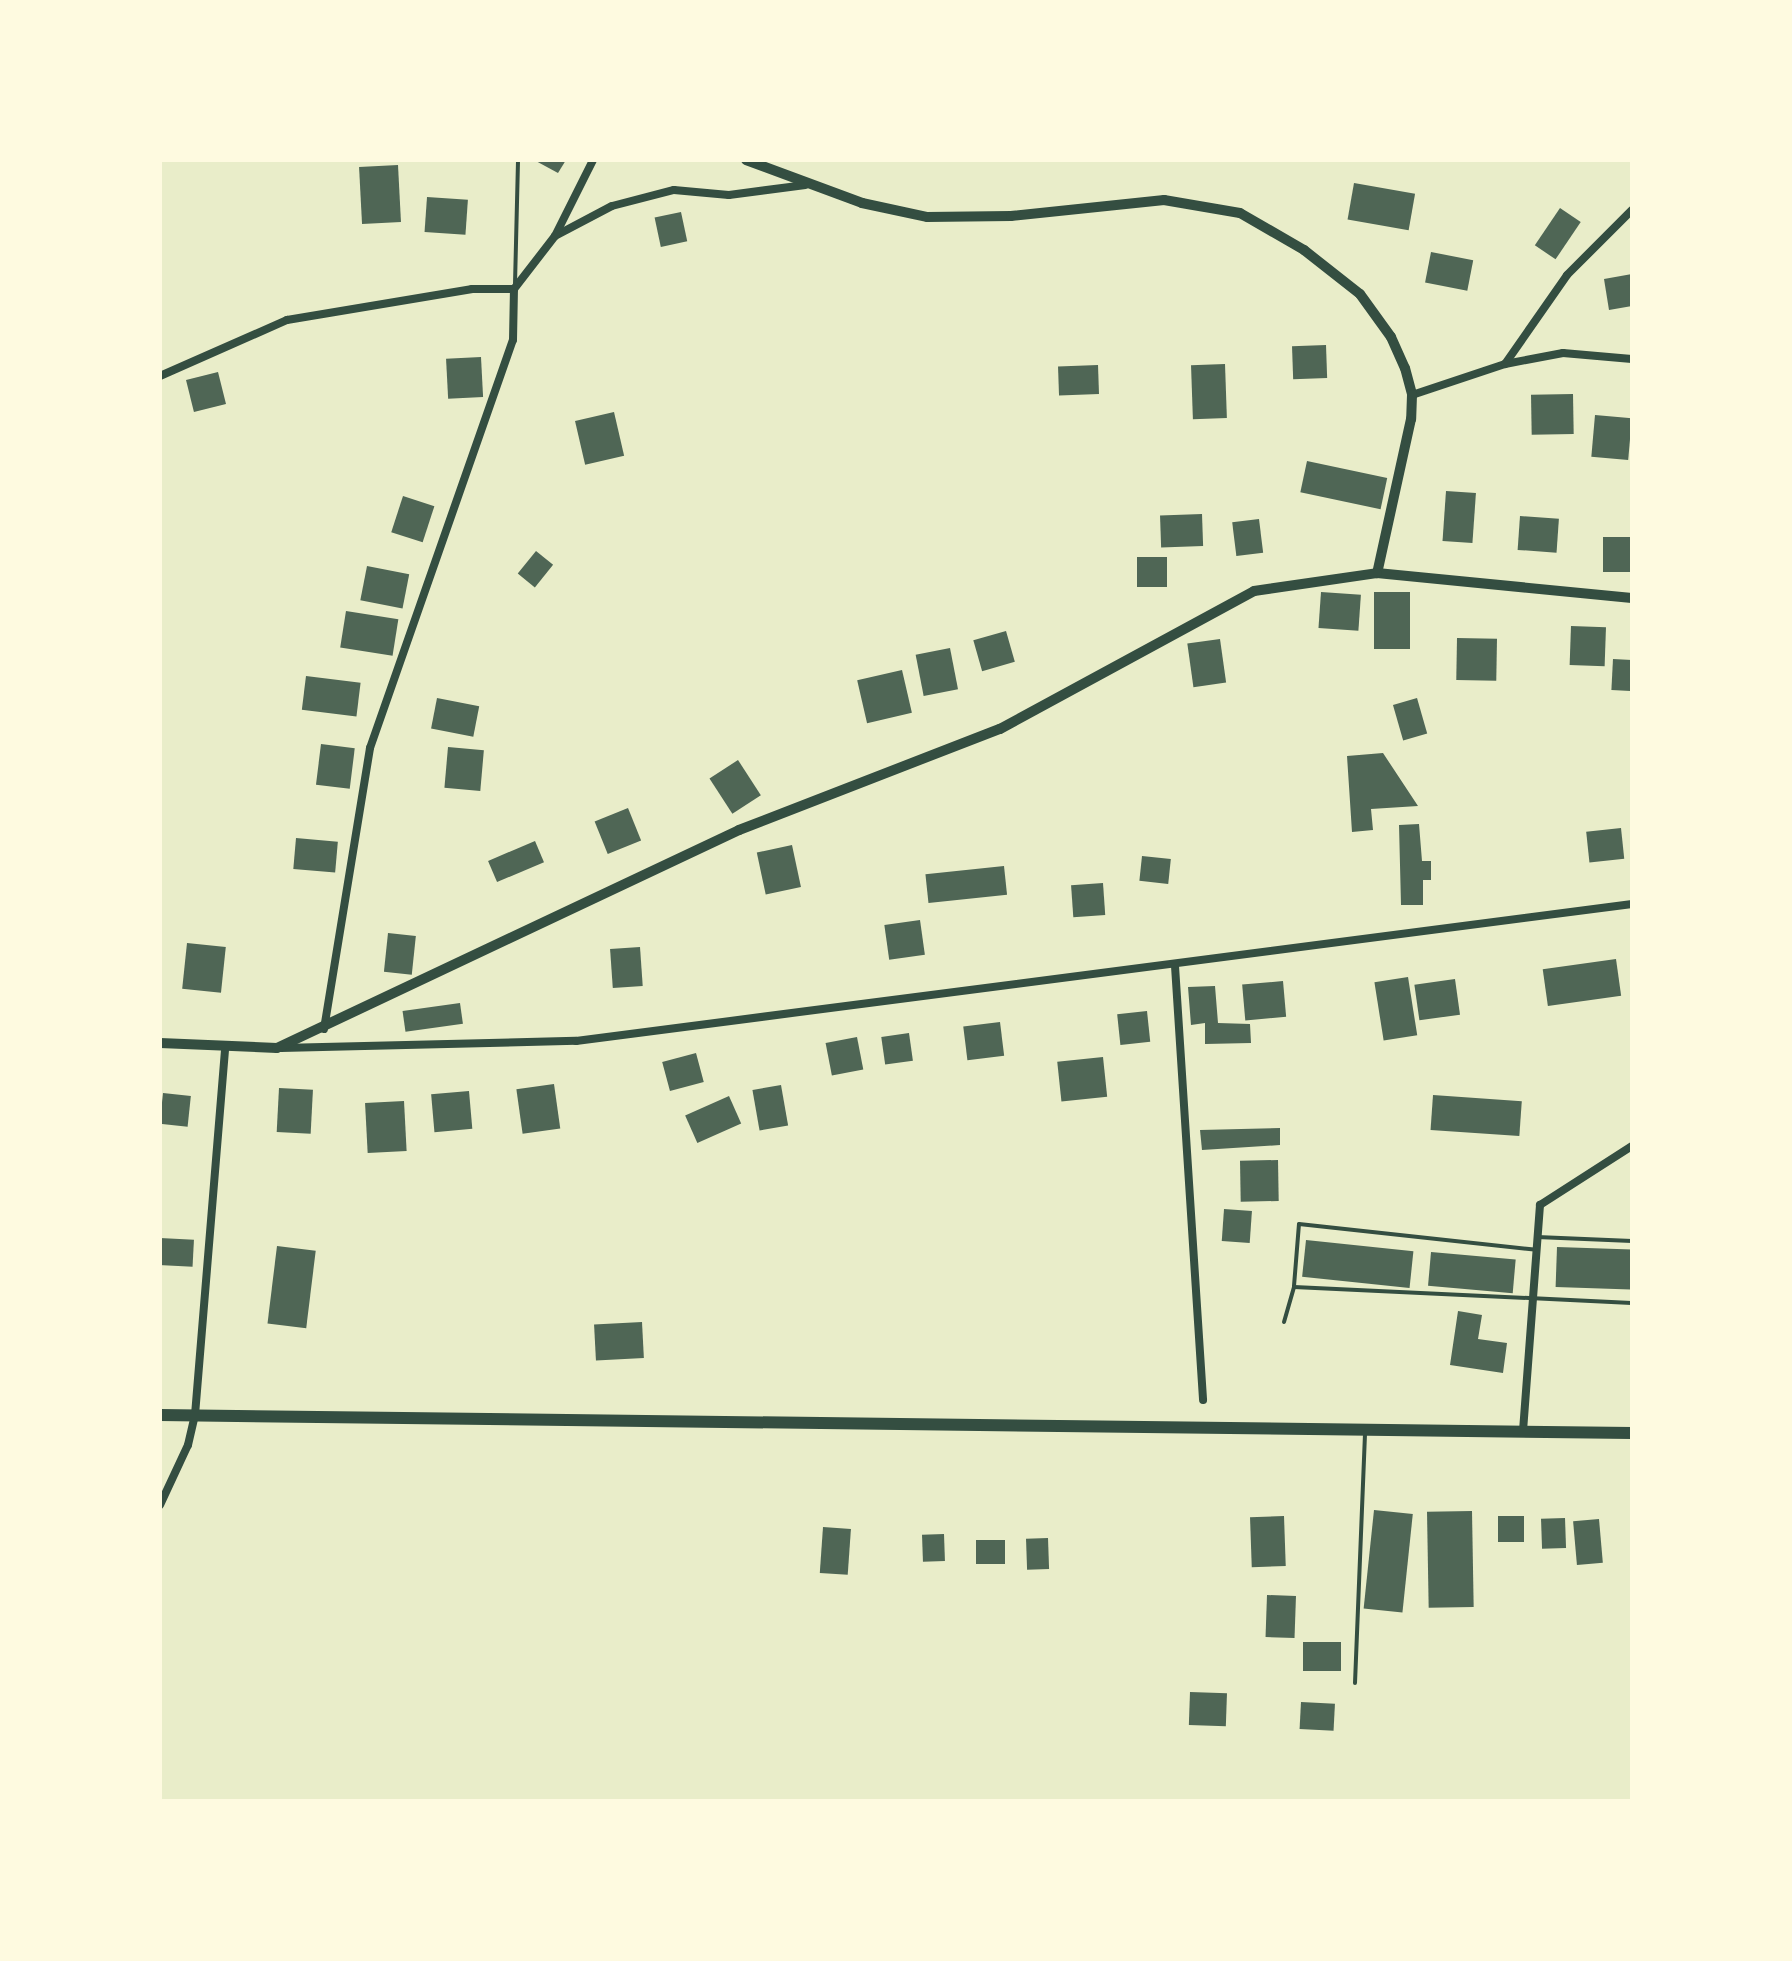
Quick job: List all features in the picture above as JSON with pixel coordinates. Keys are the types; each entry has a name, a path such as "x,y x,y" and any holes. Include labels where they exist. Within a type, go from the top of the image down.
{"highway":[{"path":"160,1414 1632,1433"}],"street":[{"path":"324,1029 370,748 513,340 514,289 555,236 593,160"},
{"path":"746,160 862,204 928,217 1011,216 1164,200 1240,213 1304,250 1360,294 1391,338 1412,396 1377,573"},
{"path":"555,236 612,206 674,190 729,195 806,185"},
{"path":"1505,364 1567,274 1632,210"},
{"path":"160,376 287,320 472,289 514,289"},
{"path":"1412,396 1505,364 1563,353 1632,359"},
{"path":"277,1048 739,830 1000,729 1254,591 1377,573 1632,598"},
{"path":"160,1043 277,1048 576,1041 1632,904"},
{"path":"1175,966 1202,1400"},
{"path":"160,1505 188,1445 195,1415 225,1048"},
{"path":"1523,1431 1540,1205 1632,1146"}],"lane":[{"path":"514,289 518,160"},
{"path":"1284,1322 1294,1287 1300,1224 1536,1250"},
{"path":"1538,1237 1632,1240"},
{"path":"1294,1287 1632,1303"},
{"path":"1355,1683 1365,1429"}],"building":[{"path":"534,160 566,160 558,173"},
{"path":"398,165 401,222 362,224 359,167"},
{"path":"1354,183 1415,194 1409,230 1348,219"},
{"path":"427,197 468,200 465,235 425,232"},
{"path":"1560,208 1581,222 1556,259 1535,245"},
{"path":"681,212 687,241 661,247 655,218"},
{"path":"1431,252 1473,260 1467,291 1425,282"},
{"path":"1632,274 1632,306 1609,310 1604,279"},
{"path":"1326,345 1327,378 1293,379 1292,346"},
{"path":"481,357 483,397 448,399 446,359"},
{"path":"1225,364 1227,418 1193,419 1191,365"},
{"path":"1098,365 1099,394 1059,395 1058,366"},
{"path":"218,372 226,404 194,412 186,380"},
{"path":"1573,394 1574,434 1532,435 1531,395"},
{"path":"614,412 624,456 585,465 575,421"},
{"path":"1595,415 1632,418 1628,460 1591,457"},
{"path":"1307,461 1387,478 1381,509 1300,492"},
{"path":"1446,491 1476,493 1472,543 1443,541"},
{"path":"403,496 434,506 423,542 391,532"},
{"path":"1202,514 1203,546 1161,547 1160,515"},
{"path":"1520,516 1559,519 1557,553 1518,550"},
{"path":"1259,519 1263,553 1236,556 1232,522"},
{"path":"1603,537 1632,537 1632,572 1603,572"},
{"path":"536,551 553,565 535,587 518,574"},
{"path":"1137,557 1167,557 1167,587 1137,587"},
{"path":"367,566 409,574 403,609 360,600"},
{"path":"1321,592 1361,595 1358,631 1318,628"},
{"path":"1374,592 1410,592 1410,649 1374,649"},
{"path":"346,611 398,619 393,656 340,648"},
{"path":"1571,626 1606,627 1605,666 1570,665"},
{"path":"1006,631 1015,662 982,671 973,640"},
{"path":"1457,638 1497,639 1496,681 1456,680"},
{"path":"1220,639 1226,683 1193,687 1187,644"},
{"path":"950,648 958,689 924,696 916,655"},
{"path":"1613,659 1632,660 1630,691 1611,690"},
{"path":"902,670 912,713 867,723 857,680"},
{"path":"306,676 361,683 356,716 302,710"},
{"path":"437,698 479,706 473,737 431,728"},
{"path":"1417,698 1427,734 1403,740 1393,705"},
{"path":"321,744 355,748 350,789 316,785"},
{"path":"448,747 484,750 480,791 444,788"},
{"path":"1383,753 1418,806 1371,809 1373,830 1352,832 1347,756"},
{"path":"738,760 761,795 732,814 709,779"},
{"path":"628,808 641,840 608,854 595,821"},
{"path":"1419,824 1422,861 1431,861 1431,880 1423,880 1423,905 1401,905 1399,825"},
{"path":"1621,828 1624,859 1589,862 1586,832"},
{"path":"296,838 338,842 335,873 293,869"},
{"path":"535,841 544,862 497,882 488,861"},
{"path":"792,845 801,887 766,895 757,852"},
{"path":"1142,856 1171,859 1168,884 1139,881"},
{"path":"1004,866 1007,895 928,903 925,874"},
{"path":"1103,883 1105,915 1073,917 1071,885"},
{"path":"920,920 925,955 889,960 884,925"},
{"path":"388,933 416,936 412,975 384,972"},
{"path":"187,943 226,947 221,993 182,989"},
{"path":"640,947 643,986 613,988 610,949"},
{"path":"1616,959 1621,996 1548,1006 1543,969"},
{"path":"1408,977 1417,1035 1384,1041 1374,982"},
{"path":"1455,979 1460,1015 1419,1020 1414,985"},
{"path":"1283,981 1286,1017 1245,1020 1242,985"},
{"path":"1215,986 1218,1023 1250,1024 1251,1043 1205,1044 1205,1023 1191,1025 1188,987"},
{"path":"460,1003 463,1024 405,1032 403,1011"},
{"path":"1147,1011 1150,1042 1120,1045 1117,1014"},
{"path":"1000,1022 1004,1056 967,1060 963,1027"},
{"path":"909,1033 913,1061 885,1065 881,1037"},
{"path":"857,1037 863,1069 832,1075 826,1043"},
{"path":"696,1053 704,1082 670,1091 662,1062"},
{"path":"1103,1057 1107,1097 1061,1102 1057,1062"},
{"path":"554,1084 560,1129 523,1134 516,1089"},
{"path":"781,1085 788,1125 760,1130 752,1090"},
{"path":"279,1088 313,1090 311,1134 277,1132"},
{"path":"469,1091 472,1129 434,1132 431,1094"},
{"path":"163,1093 191,1096 188,1127 160,1124"},
{"path":"1433,1095 1522,1101 1519,1136 1431,1130"},
{"path":"729,1096 741,1123 697,1143 685,1116"},
{"path":"404,1101 407,1151 368,1153 365,1103"},
{"path":"1280,1128 1280,1145 1202,1150 1200,1130"},
{"path":"1278,1160 1279,1201 1241,1202 1240,1161"},
{"path":"1224,1209 1252,1211 1250,1243 1222,1241"},
{"path":"160,1238 194,1240 193,1267 160,1265"},
{"path":"1306,1240 1413,1251 1410,1288 1302,1277"},
{"path":"277,1246 316,1251 306,1328 267,1323"},
{"path":"1557,1247 1632,1250 1631,1290 1556,1287"},
{"path":"1431,1252 1516,1259 1513,1293 1428,1286"},
{"path":"1458,1311 1482,1315 1478,1339 1507,1343 1503,1373 1450,1365"},
{"path":"642,1322 644,1358 596,1360 594,1325"},
{"path":"1374,1510 1413,1514 1402,1613 1364,1608"},
{"path":"1472,1511 1474,1607 1429,1608 1427,1512"},
{"path":"1284,1516 1286,1566 1252,1567 1250,1517"},
{"path":"1498,1516 1524,1516 1524,1542 1498,1542"},
{"path":"1565,1518 1566,1548 1542,1549 1541,1519"},
{"path":"1599,1519 1603,1563 1577,1565 1573,1521"},
{"path":"823,1527 851,1529 848,1575 820,1573"},
{"path":"944,1534 945,1561 923,1562 922,1535"},
{"path":"1048,1538 1049,1569 1027,1570 1026,1539"},
{"path":"976,1540 1005,1540 1005,1564 976,1564"},
{"path":"1267,1595 1296,1596 1295,1638 1266,1637"},
{"path":"1303,1642 1341,1642 1341,1671 1303,1671"},
{"path":"1190,1692 1227,1693 1226,1726 1189,1725"},
{"path":"1301,1702 1335,1704 1334,1731 1300,1729"}]}
